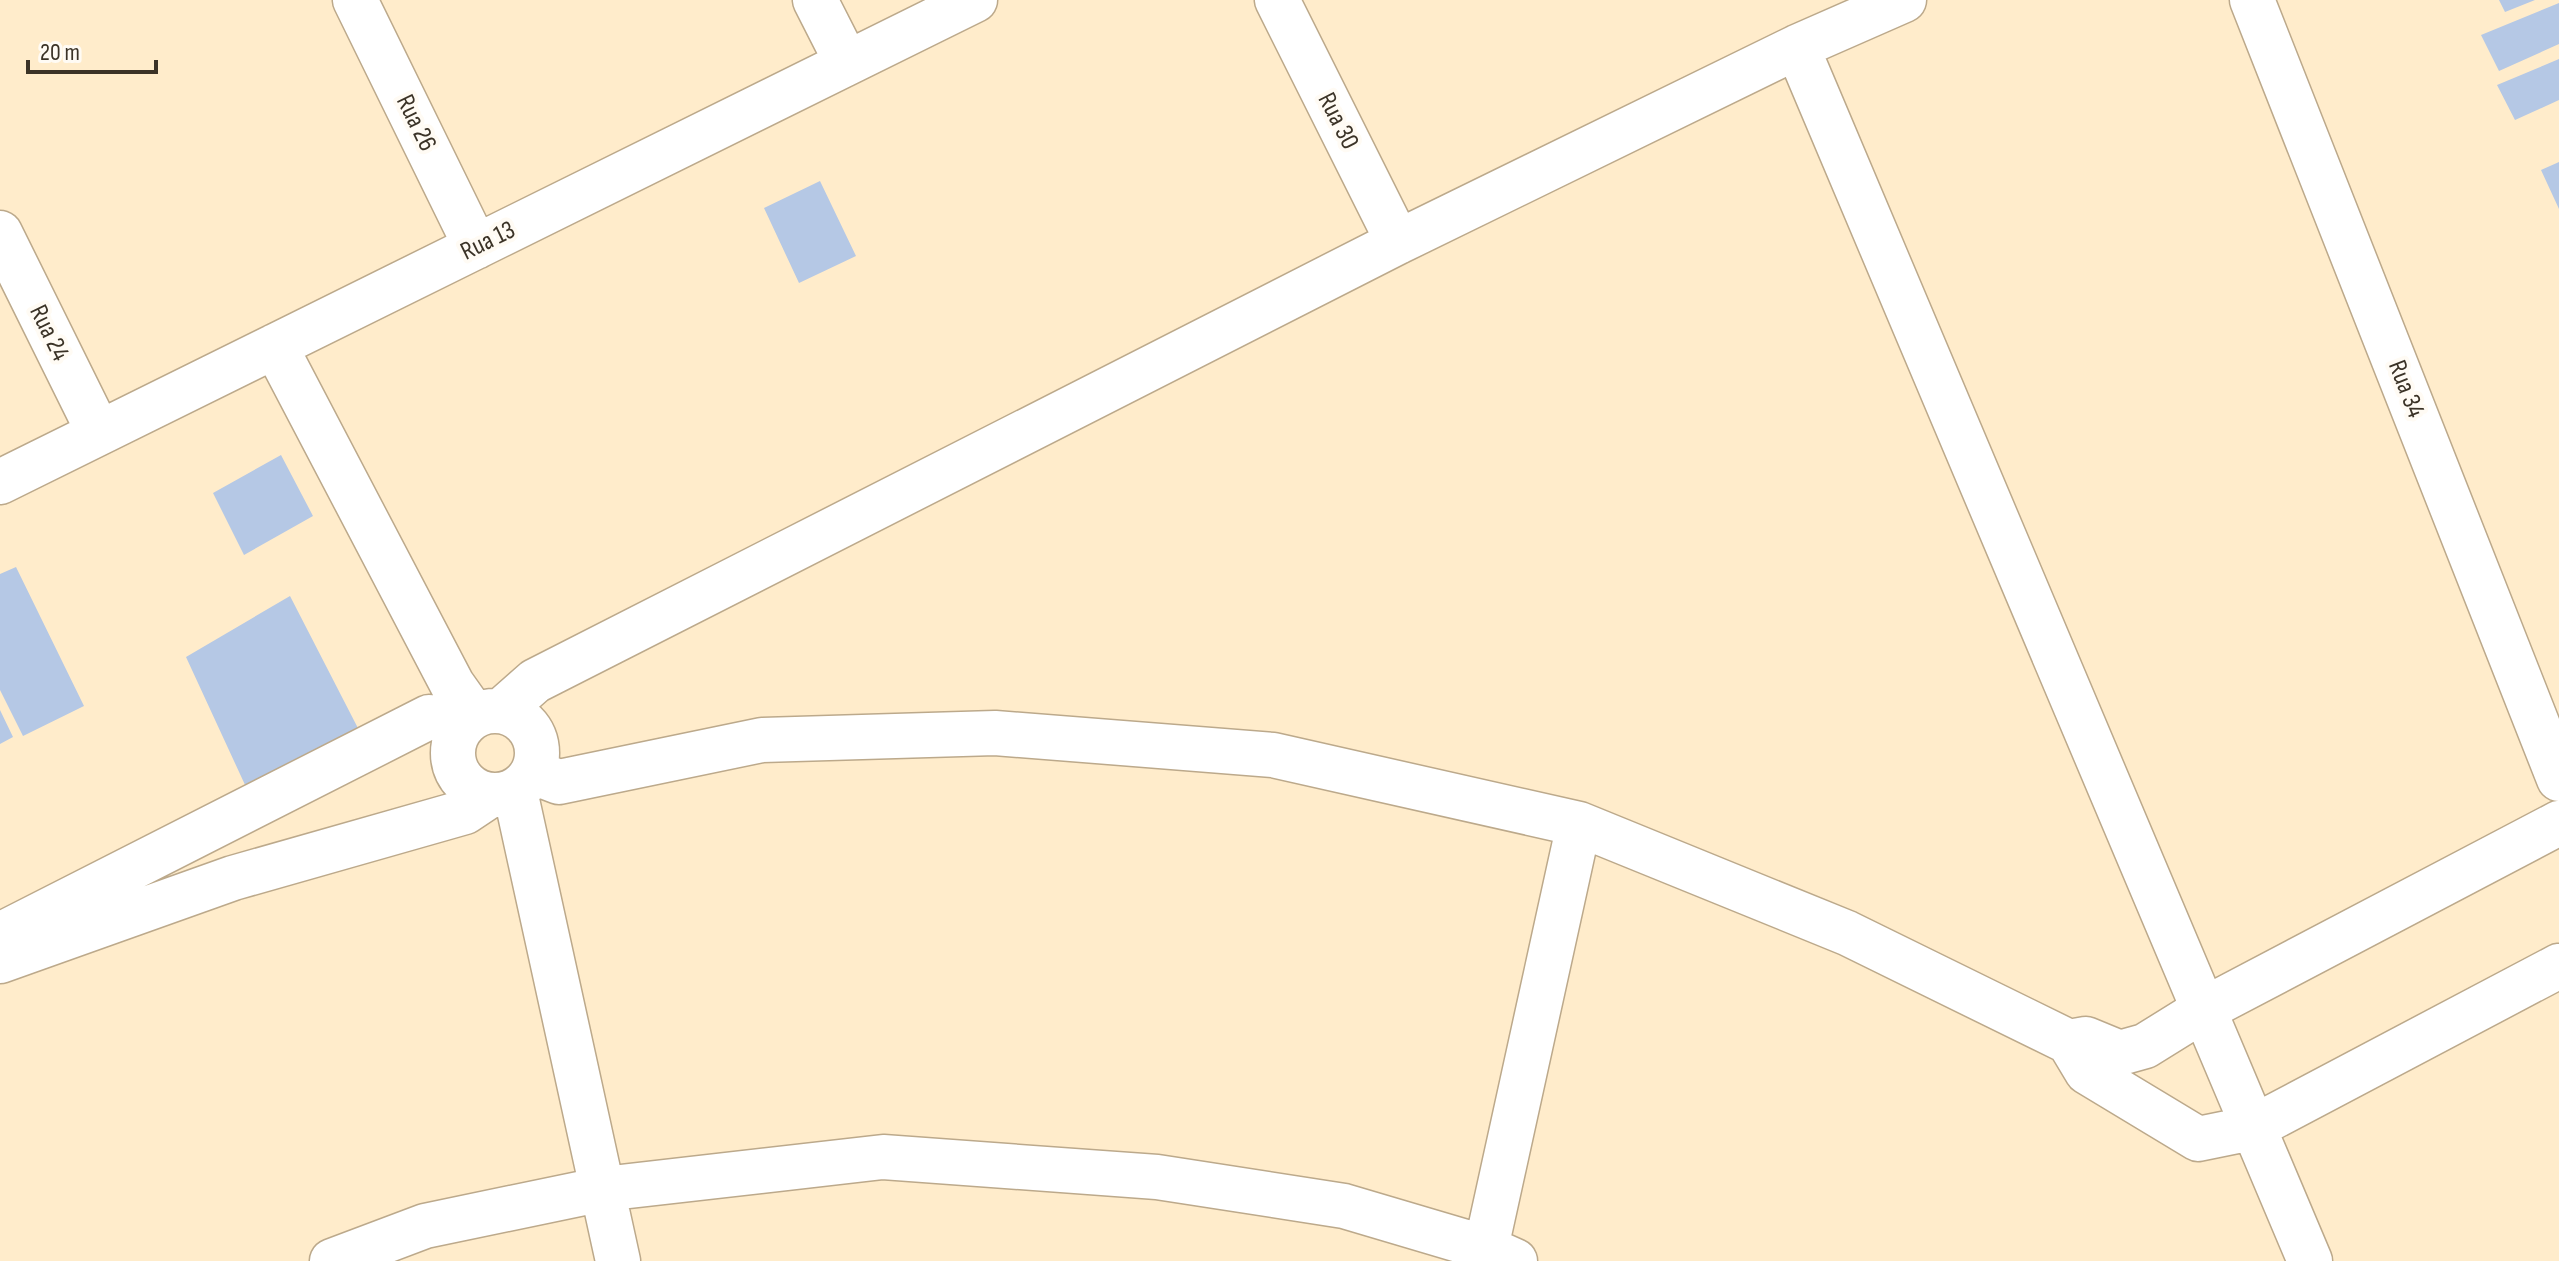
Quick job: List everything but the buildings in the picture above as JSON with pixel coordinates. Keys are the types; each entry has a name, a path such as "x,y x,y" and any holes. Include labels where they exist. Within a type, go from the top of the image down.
{"street":[{"name":"Rua 26","path":"355,0 476,247"},
{"path":"815,0 847,63"},
{"name":"Rua 13","path":"0,482 975,0"},
{"name":"Rua 30","path":"1277,0 1398,242"},
{"path":"1904,0 1797,47 1398,242 535,681 457,734 453,761 465,784 512,786 559,782 762,740 995,733 1273,755 1579,824 1847,933 2069,1042 2087,1072 2198,1139 2252,1128 2559,966"},
{"name":"Rua 34","path":"2267,4 2559,779"},
{"path":"1797,47 2310,1261"},
{"name":"Rua 24","path":"0,233 99,433"},
{"path":"275,346 452,684 480,716"},
{"path":"0,935 429,717 513,714 524,722 537,746 538,759 512,786 465,812 233,878 0,961"},
{"path":"512,786 618,1261"},
{"path":"2069,1042 2086,1039 2120,1053 2145,1046 2203,1010 2559,823"},
{"path":"332,1261 425,1226 603,1189 898,1158 1157,1177 1344,1206 1500,1255 1579,824"}]}
